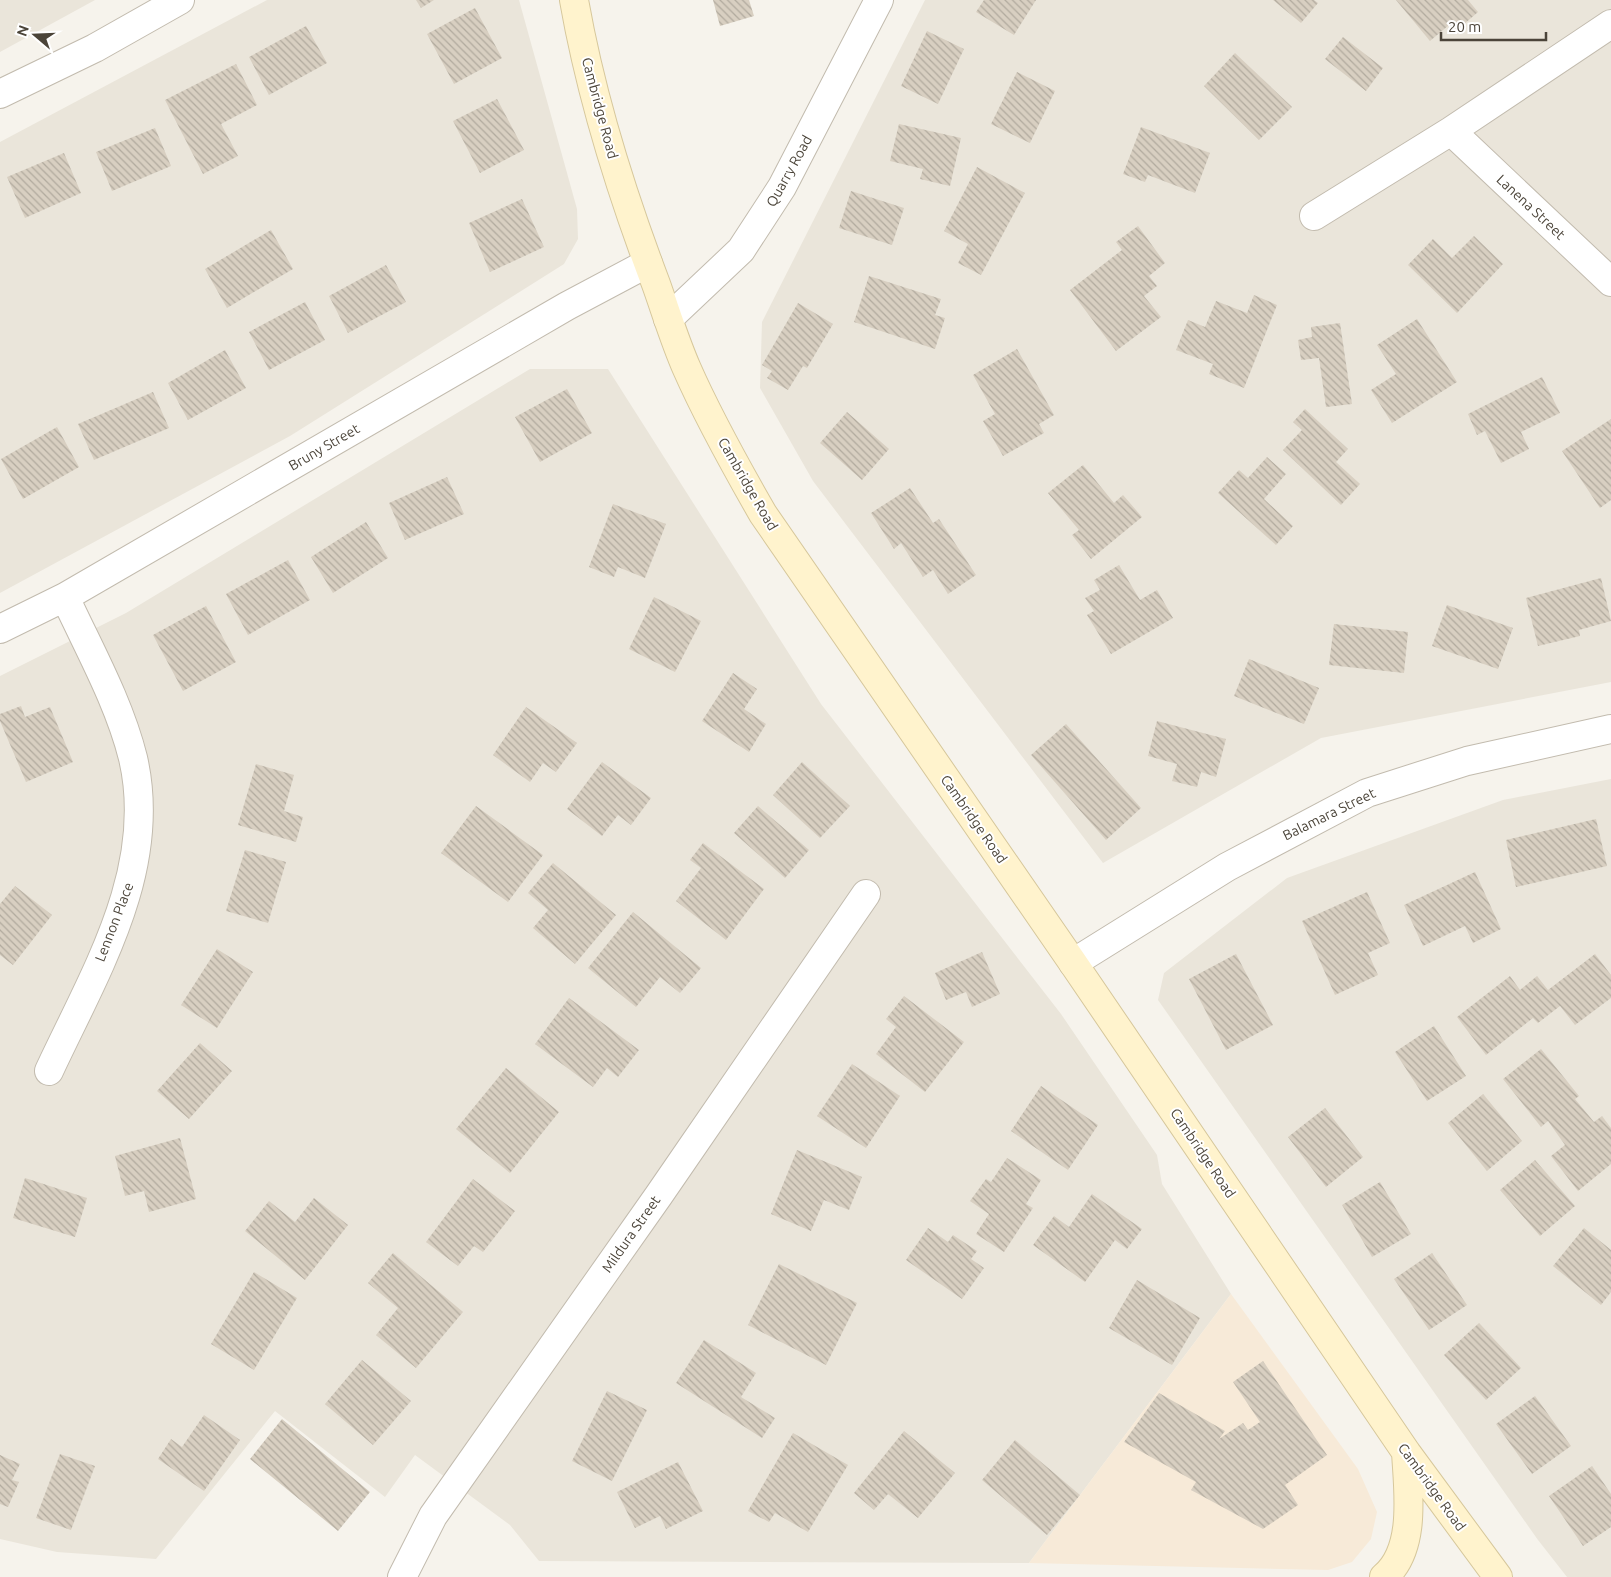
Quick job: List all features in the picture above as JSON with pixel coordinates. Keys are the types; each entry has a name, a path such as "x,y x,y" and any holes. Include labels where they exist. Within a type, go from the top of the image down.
{"main road":[{"name":"Cambridge Road","path":"574,0 598,106 623,193 668,319 687,369 731,458 762,514 1073,962 1406,1452 1498,1577"},
{"path":"1384,1577 1394,1565 1405,1540 1408,1506 1406,1452"}],"street":[{"path":"0,94 95,48 180,0"},
{"name":"Quarry Road","path":"668,319 741,250 782,187 879,0"},
{"path":"1314,216 1451,131 1611,24"},
{"name":"Lanena Street","path":"1451,131 1611,282"},
{"name":"Bruny Street","path":"0,629 65,597 567,306 648,263"},
{"name":"Lennon Place","path":"49,1071 117,922 131,882 137,841 138,798 133,759 118,712 65,597"},
{"name":"Balamara Street","path":"1073,962 1227,867 1367,793 1467,761 1611,729"},
{"name":"Mildura Street","path":"402,1577 434,1516 866,894"}],"shaded area":[{"path":"0,0 95,0 0,52"},
{"path":"267,0 519,0 577,209 578,239 564,264 290,436 0,593 0,142"},
{"path":"925,0 1611,0 1611,682 1321,738 1103,863 813,481 760,388 762,322"},
{"path":"530,369 608,369 821,704 1061,1014 1157,1155 1162,1184 1231,1294 1029,1563 539,1561 510,1525 415,1455 385,1497 275,1411 156,1559 57,1552 0,1539 0,676 126,613"},
{"path":"1611,779 1611,1577 1567,1577 1538,1540 1158,1000 1164,973 1287,878 1503,800"},
{"path":"1231,1294 1358,1469 1377,1512 1371,1539 1352,1562 1328,1570 1029,1563"}],"building":[{"path":"416,0 434,0 421,8"},
{"path":"713,0 749,0 754,16 720,26"},
{"path":"984,0 1036,0 1014,35 976,12"},
{"path":"1273,0 1314,0 1318,3 1301,23"},
{"path":"1396,0 1468,0 1478,12 1455,32 1449,25 1430,41"},
{"path":"475,8 502,58 454,84 427,34"},
{"path":"306,26 327,63 269,95 249,57"},
{"path":"927,31 964,49 938,104 901,86"},
{"path":"1343,37 1383,68 1366,91 1325,59"},
{"path":"1235,53 1292,107 1259,140 1204,86"},
{"path":"236,64 257,105 221,124 238,156 203,174 165,100"},
{"path":"1017,72 1055,91 1030,143 991,124"},
{"path":"497,99 524,150 480,173 453,121"},
{"path":"899,124 961,138 950,186 920,179 923,169 890,161"},
{"path":"1141,127 1210,153 1195,193 1148,175 1145,182 1123,174"},
{"path":"155,128 171,166 112,191 96,152"},
{"path":"64,153 81,193 25,218 7,177"},
{"path":"977,167 1025,193 981,275 958,263 968,244 944,231"},
{"path":"851,191 904,208 892,245 839,228"},
{"path":"522,199 544,247 490,272 469,223"},
{"path":"1138,226 1165,263 1149,276 1157,286 1144,296 1161,317 1116,351 1070,290 1122,250 1116,242"},
{"path":"271,230 293,269 227,308 205,269"},
{"path":"1474,236 1503,264 1457,313 1408,265 1433,239 1452,258"},
{"path":"386,265 406,302 348,333 329,296"},
{"path":"869,276 941,299 935,315 945,318 935,349 854,322"},
{"path":"1254,295 1277,305 1244,388 1209,374 1213,364 1176,350 1188,320 1205,327 1216,301 1247,313"},
{"path":"305,302 325,340 269,370 249,332"},
{"path":"798,303 833,324 807,368 803,366 788,390 767,378 772,371 762,365"},
{"path":"1417,319 1457,382 1392,423 1371,390 1396,374 1377,345"},
{"path":"1340,323 1352,404 1326,407 1319,358 1301,360 1298,340 1312,337 1311,327"},
{"path":"1017,349 1054,415 1039,424 1044,433 1003,456 983,421 995,414 973,375"},
{"path":"225,350 246,388 188,420 168,383"},
{"path":"1542,377 1560,413 1521,432 1529,449 1501,463 1485,431 1477,435 1468,414"},
{"path":"567,389 592,433 540,462 515,417"},
{"path":"153,392 169,428 94,460 78,424"},
{"path":"1305,409 1348,449 1336,462 1360,484 1341,505 1283,450 1302,430 1293,422"},
{"path":"847,412 889,449 862,480 820,443"},
{"path":"1611,419 1611,500 1600,508 1562,451"},
{"path":"57,427 79,467 23,499 1,459"},
{"path":"1267,457 1286,474 1264,499 1293,526 1276,545 1218,493 1239,470 1248,478"},
{"path":"1083,465 1114,503 1123,495 1142,517 1091,559 1072,535 1079,530 1048,493"},
{"path":"447,477 464,514 405,540 389,503"},
{"path":"910,488 933,523 939,519 976,575 948,594 933,570 923,577 901,543 894,549 871,513"},
{"path":"613,504 666,524 645,578 618,567 614,577 589,567"},
{"path":"366,522 388,558 333,593 311,557"},
{"path":"288,560 310,600 248,635 226,594"},
{"path":"1119,565 1140,600 1157,590 1173,618 1111,654 1087,615 1094,611 1085,598 1100,590 1094,580"},
{"path":"1601,578 1611,621 1579,630 1580,636 1538,646 1526,598"},
{"path":"654,597 701,621 675,672 629,649"},
{"path":"1447,605 1513,628 1498,669 1432,646"},
{"path":"206,606 236,662 183,691 153,635"},
{"path":"1334,624 1408,632 1404,673 1329,665"},
{"path":"1249,659 1319,688 1304,724 1234,696"},
{"path":"733,673 757,689 744,709 766,724 749,752 702,721"},
{"path":"21,706 25,717 50,707 73,762 26,782 0,721 0,714"},
{"path":"526,707 577,743 556,772 543,763 530,782 493,755"},
{"path":"1157,721 1226,739 1216,777 1201,772 1197,787 1172,781 1177,764 1148,756"},
{"path":"1066,724 1141,808 1106,840 1031,755"},
{"path":"602,762 651,798 631,825 618,815 602,836 567,809"},
{"path":"802,762 850,806 820,838 773,795"},
{"path":"256,764 294,775 284,811 303,817 296,842 238,825"},
{"path":"476,806 543,855 508,902 441,853"},
{"path":"758,806 809,850 785,878 734,833"},
{"path":"1596,819 1607,866 1516,887 1506,840"},
{"path":"703,843 764,889 726,940 676,901 701,868 690,860"},
{"path":"245,850 286,862 268,923 226,911"},
{"path":"553,863 616,915 575,964 533,928 548,910 528,893"},
{"path":"1475,872 1501,929 1473,943 1465,926 1423,946 1404,905"},
{"path":"15,886 52,915 13,965 0,955 0,904"},
{"path":"1367,892 1390,943 1368,953 1378,975 1335,995 1302,921"},
{"path":"633,912 701,968 680,993 660,977 636,1007 588,968"},
{"path":"217,949 253,972 217,1028 181,1005"},
{"path":"982,952 1000,994 972,1007 966,992 946,1000 935,973"},
{"path":"1236,954 1273,1025 1226,1050 1189,979"},
{"path":"1595,954 1611,975 1611,998 1575,1025 1560,1006 1538,1023 1533,1018 1486,1055 1457,1017 1510,976 1520,990 1537,976 1548,990"},
{"path":"904,996 964,1042 925,1092 876,1054 896,1027 886,1019"},
{"path":"569,998 639,1050 618,1077 607,1068 593,1087 535,1044"},
{"path":"1434,1026 1466,1076 1427,1101 1395,1052"},
{"path":"200,1043 232,1071 189,1119 157,1091"},
{"path":"1541,1049 1579,1096 1575,1099 1594,1122 1602,1116 1611,1128 1611,1164 1578,1191 1551,1156 1565,1145 1548,1121 1541,1127 1503,1079"},
{"path":"852,1064 900,1096 866,1148 817,1116"},
{"path":"506,1068 559,1112 510,1173 456,1129"},
{"path":"1041,1086 1098,1125 1068,1170 1011,1131"},
{"path":"1483,1094 1522,1141 1487,1171 1448,1123"},
{"path":"1325,1108 1363,1157 1326,1187 1288,1137"},
{"path":"180,1138 196,1199 149,1212 144,1191 125,1196 115,1156"},
{"path":"797,1150 862,1177 849,1210 824,1200 811,1231 771,1214"},
{"path":"1007,1158 1041,1180 1026,1204 1033,1208 1004,1252 976,1234 989,1214 970,1201 986,1179 991,1182"},
{"path":"1535,1160 1575,1206 1540,1236 1500,1190"},
{"path":"25,1178 87,1198 75,1237 13,1218"},
{"path":"473,1179 515,1211 483,1252 474,1246 458,1266 426,1242"},
{"path":"1380,1182 1411,1234 1372,1257 1342,1205"},
{"path":"1092,1194 1142,1229 1127,1249 1115,1240 1085,1282 1033,1245 1054,1216 1069,1227"},
{"path":"314,1198 348,1225 305,1280 245,1231 269,1201 295,1222"},
{"path":"928,1228 948,1242 953,1235 977,1251 971,1259 984,1268 962,1299 906,1260"},
{"path":"1584,1228 1611,1250 1611,1292 1601,1305 1553,1266"},
{"path":"393,1253 463,1312 416,1368 376,1335 398,1308 368,1283"},
{"path":"1432,1253 1467,1305 1429,1330 1394,1279"},
{"path":"779,1264 857,1303 826,1365 748,1325"},
{"path":"254,1272 297,1298 254,1370 211,1344"},
{"path":"1137,1280 1200,1318 1172,1365 1109,1328"},
{"path":"1479,1323 1521,1368 1486,1400 1444,1355"},
{"path":"704,1340 756,1373 741,1397 775,1418 762,1438 676,1383"},
{"path":"362,1360 411,1401 373,1445 325,1404"},
{"path":"1263,1361 1327,1455 1285,1485 1298,1505 1263,1529 1191,1490 1196,1482 1124,1442 1159,1393 1225,1431 1219,1439 1243,1423 1248,1430 1260,1422 1233,1382"},
{"path":"607,1391 647,1410 612,1481 572,1461"},
{"path":"1535,1396 1571,1446 1532,1474 1496,1424"},
{"path":"204,1415 240,1440 204,1491 158,1459 171,1439 182,1447"},
{"path":"282,1419 370,1492 338,1531 250,1459"},
{"path":"904,1431 955,1473 918,1518 888,1494 874,1510 854,1493"},
{"path":"793,1433 848,1465 808,1532 775,1513 769,1522 748,1511"},
{"path":"1015,1440 1080,1495 1047,1535 982,1480"},
{"path":"60,1454 95,1466 71,1530 36,1518"},
{"path":"0,1455 20,1464 12,1480 19,1482 8,1507 0,1504"},
{"path":"678,1462 703,1511 666,1529 660,1516 635,1528 617,1492"},
{"path":"1592,1466 1611,1494 1611,1527 1583,1546 1549,1496"}]}
